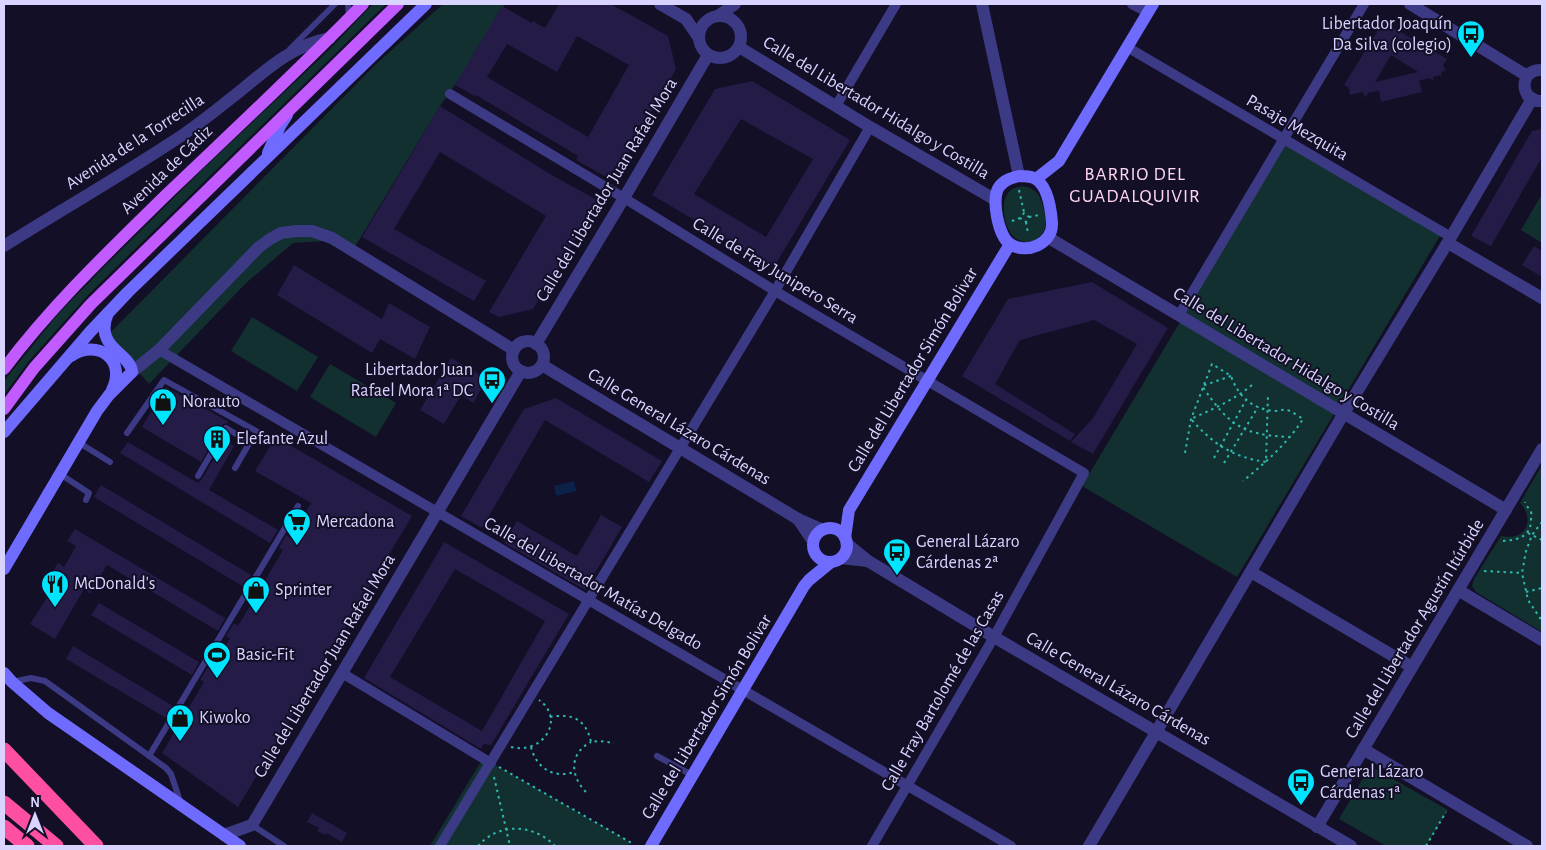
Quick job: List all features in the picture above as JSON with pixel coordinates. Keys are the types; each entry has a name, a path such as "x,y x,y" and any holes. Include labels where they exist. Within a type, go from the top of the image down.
{"highway":[{"path":"4,750 96,846"},
{"path":"4,803 56,846"},
{"path":"4,827 27,846"}],"main road":[{"name":"Avenida de Cádiz","path":"4,369 66,294 363,4"},
{"path":"4,409 34,368 91,304 398,4"},
{"path":"4,432 63,362 108,313 426,4"},
{"path":"1036,179 1046,194 1051,212 1052,229 1049,238 1039,245 1027,248 1010,244 1001,233 994,198 999,187 1007,179 1019,181 1036,179 1059,161 1150,8"},
{"path":"265,160 280,126 305,93"},
{"name":"Calle del Libertador Simón Bolivar","path":"826,529 848,514 1010,244"},
{"path":"108,313 104,325 105,334 124,374 131,373"},
{"path":"63,362 80,351 89,349 104,352 118,360"},
{"path":"4,568 78,442 109,395 115,384 118,360"},
{"path":"109,395 131,373"},
{"name":"Calle del Libertador Simón Bolivar","path":"846,541 848,514"},
{"path":"826,529 838,531 846,541 846,549 836,560 821,560 814,546 816,536 826,529"},
{"name":"Calle del Libertador Simón Bolivar","path":"809,580 814,546"},
{"name":"Calle del Libertador Simón Bolivar","path":"651,846 809,580 836,560"},
{"path":"8,677 48,713 240,846"}],"street":[{"path":"660,4 686,19 699,38 703,50 708,55 722,59 729,57 739,47 742,35 734,14 735,4"},
{"path":"674,4 694,15 731,19 737,24"},
{"path":"699,38 701,27 735,4"},
{"path":"836,106 896,4"},
{"path":"982,4 1019,181"},
{"path":"1132,4 1150,8"},
{"path":"1179,316 1364,4"},
{"path":"1410,4 1527,76"},
{"name":"Avenida de la Torrecilla","path":"4,246 191,129 280,59 303,46 330,38"},
{"name":"Calle del Libertador Hidalgo y Costilla","path":"739,47 870,127 994,198"},
{"name":"Pasaje Mezquita","path":"1127,47 1283,138 1449,240"},
{"name":"Calle del Libertador Juan Rafael Mora","path":"536,344 708,55"},
{"path":"1089,846 1344,414 1449,240 1537,100 1525,91 1525,81 1527,76 1534,70 1542,70"},
{"name":"Calle de Fray Junipero Serra","path":"450,94 775,291 1084,473"},
{"path":"440,846 775,291 870,127"},
{"path":"131,373 163,346 259,247 281,233 312,231 332,238 514,350"},
{"name":"Calle del Libertador Hidalgo y Costilla","path":"1049,238 1506,510"},
{"path":"1449,240 1542,298"},
{"path":"531,342 536,344 542,351 544,360 542,365 539,369 530,373 521,371 512,360 514,350 521,343 531,342"},
{"path":"118,360 138,358 163,346"},
{"name":"Calle del Libertador Matías Delgado","path":"163,346 437,512 1011,846"},
{"name":"Calle General Lázaro Cárdenas","path":"542,365 798,519 826,529"},
{"name":"Calle del Libertador Juan Rafael Mora","path":"252,825 521,371"},
{"name":"Calle del Libertador Agustín Itúrbide","path":"1317,826 1542,449"},
{"name":"Calle Fray Bartolomé de las Casas","path":"872,846 994,637 1084,473"},
{"name":"Calle General Lázaro Cárdenas","path":"798,519 814,546"},
{"name":"Calle General Lázaro Cárdenas","path":"846,541 868,560 994,637 1350,846"},
{"name":"Calle General Lázaro Cárdenas","path":"836,560 868,560"},
{"path":"1252,572 1412,667"},
{"path":"1458,590 1542,640"},
{"path":"342,673 491,762"},
{"path":"1363,749 1527,846"},
{"path":"224,835 252,825"}],"lane":[{"path":"280,59 335,4"},
{"path":"348,4 348,18"},
{"path":"126,433 164,380 267,437"},
{"path":"198,476 226,428 250,442 235,468"},
{"path":"78,442 110,462"},
{"path":"60,474 90,493 86,500"},
{"path":"149,756 298,506"},
{"path":"8,677 45,681 149,756 171,774 182,807"},
{"path":"657,756 692,775"},
{"path":"252,825 284,846"}],"path":[{"path":"1019,181 1024,213 1029,217"},
{"path":"1007,222 1020,218 1024,213"},
{"path":"1030,242 1026,222 1029,217 1044,214"},
{"path":"1020,218 1026,222"},
{"path":"1185,453 1191,419 1212,364 1231,376 1235,388 1246,400 1267,410 1286,409 1303,419 1266,462 1243,482"},
{"path":"1202,386 1231,376"},
{"path":"1202,386 1218,408 1233,424 1244,430 1267,436 1289,437"},
{"path":"1191,419 1218,408 1241,395 1252,386"},
{"path":"1266,462 1268,394"},
{"path":"1214,458 1246,400"},
{"path":"1224,463 1258,407"},
{"path":"1191,419 1204,433 1231,453 1247,459 1266,462"},
{"path":"1499,544 1501,541 1514,540 1528,533 1531,524 1531,514 1525,503 1530,496"},
{"path":"1542,522 1532,535 1526,551 1522,573 1528,600 1542,621"},
{"path":"1528,533 1542,540"},
{"path":"1487,564 1484,571 1522,573"},
{"path":"1526,592 1542,588"},
{"path":"502,743 518,749 526,749 536,746 546,738 550,728 550,717 544,703 532,695"},
{"path":"550,717 566,715 573,717 585,727 591,742"},
{"path":"586,792 578,784 574,772 574,759 585,745 591,742 614,743"},
{"path":"531,747 533,756 544,769 561,774 574,772"},
{"path":"491,762 510,846"},
{"path":"491,762 630,842 628,846"},
{"path":"1426,846 1448,810"},
{"path":"478,846 492,835 506,830 527,829 538,833 555,846"}],"green space":[{"path":"373,4 386,4 89,294 29,361 4,395 4,381 59,313 205,167 327,52"},
{"path":"443,4 505,4 440,106 350,255 324,241 293,243 246,283 149,384 107,336 375,65"},
{"path":"1290,138 1444,229 1237,577 1082,486"},
{"path":"1023,186 1031,188 1037,193 1045,216 1045,226 1041,235 1037,239 1028,242 1018,240 1010,232 1004,212 1006,196 1013,189"},
{"path":"1542,194 1542,243 1521,230"},
{"path":"252,317 318,357 297,391 231,351"},
{"path":"330,364 396,403 376,437 310,397"},
{"path":"1542,465 1542,632 1476,592 1472,586 1474,579 1501,536 1509,537 1516,535 1522,533 1526,528 1527,516 1520,503"},
{"path":"483,758 630,842 628,846 430,846"},
{"path":"1370,766 1448,810 1426,846 1386,846 1339,819"}],"water":[{"path":"574,481 576,491 556,496 554,486"}],"building":[{"path":"559,4 611,4 668,36 676,69 613,181 576,160 578,156 476,95 476,97 455,85 502,6 545,28","holes":["577,36 629,65 588,137 487,77 507,44 557,72"]},
{"path":"1383,22 1447,59 1443,65 1446,71 1441,72 1442,75 1433,77 1434,81 1429,78 1419,81 1422,92 1381,102 1379,91 1368,93 1365,98 1363,92 1350,95 1349,88 1344,85","holes":["1391,55 1418,72 1375,82"]},
{"path":"752,81 850,140 774,267 652,195 715,89","holes":["741,119 813,159 766,237 694,194"]},
{"path":"440,106 550,174 599,201 533,309 499,317 489,312 546,216 440,152 394,229 486,281 474,301 362,237"},
{"path":"1542,129 1542,157 1491,246 1471,236 1532,131"},
{"path":"1534,246 1542,251 1542,277 1522,265"},
{"path":"294,265 382,319 389,303 430,327 415,359 380,339 372,353 277,295"},
{"path":"1092,282 1168,328 1093,454 1071,442 1093,418 1137,344 1094,320 1020,340 995,384 1075,434 1070,441 962,376 1008,299"},
{"path":"451,358 487,379 473,403 461,395 444,424 420,410"},
{"path":"166,387 229,422 222,425 201,462 142,427"},
{"path":"556,398 662,461 649,482 545,420 482,528 461,516 524,409"},
{"path":"276,437 412,516 238,807 162,753 178,726 174,724 181,711 185,714 204,682 200,680 208,667 212,669 230,638 226,636 234,623 238,626 257,594 253,592 260,580 264,582 283,550 279,548 286,535 290,538 311,503 255,471"},
{"path":"225,440 234,446 209,490 278,530 270,543 120,453 128,442 198,483"},
{"path":"101,485 251,575 244,587 94,497"},
{"path":"601,515 622,527 585,590 504,543 517,521 577,556"},
{"path":"75,529 225,618 218,631 107,565 90,594 84,589 55,639 30,624 54,587 46,582 58,563 64,567 76,546 67,541"},
{"path":"444,542 569,614 491,745 483,744 481,749 364,678","holes":["455,569 545,621 482,731 390,677"]},
{"path":"99,603 199,662 192,675 91,615"},
{"path":"73,646 173,706 166,718 66,659"},
{"path":"312,813 347,833 342,842 326,833 325,835 317,831 319,828 307,822"}],"place":[{"name":"Libertador Joaquín Da Silva (colegio)","path":"1471,58"},
{"name":"Libertador Juan Rafael Mora 1ª DC","path":"492,404"},
{"name":"Norauto","path":"163,426"},
{"name":"Elefante Azul","path":"217,463"},
{"name":"Mercadona","path":"297,546"},
{"name":"General Lázaro Cárdenas 2ª","path":"897,576"},
{"name":"McDonald's","path":"55,608"},
{"name":"Sprinter","path":"256,614"},
{"name":"Basic-Fit","path":"217,679"},
{"name":"Kiwoko","path":"180,742"},
{"name":"General Lázaro Cárdenas 1ª","path":"1301,806"}],"district":[{"name":"BARRIO DEL GUADALQUIVIR","path":"1135,185"}]}
